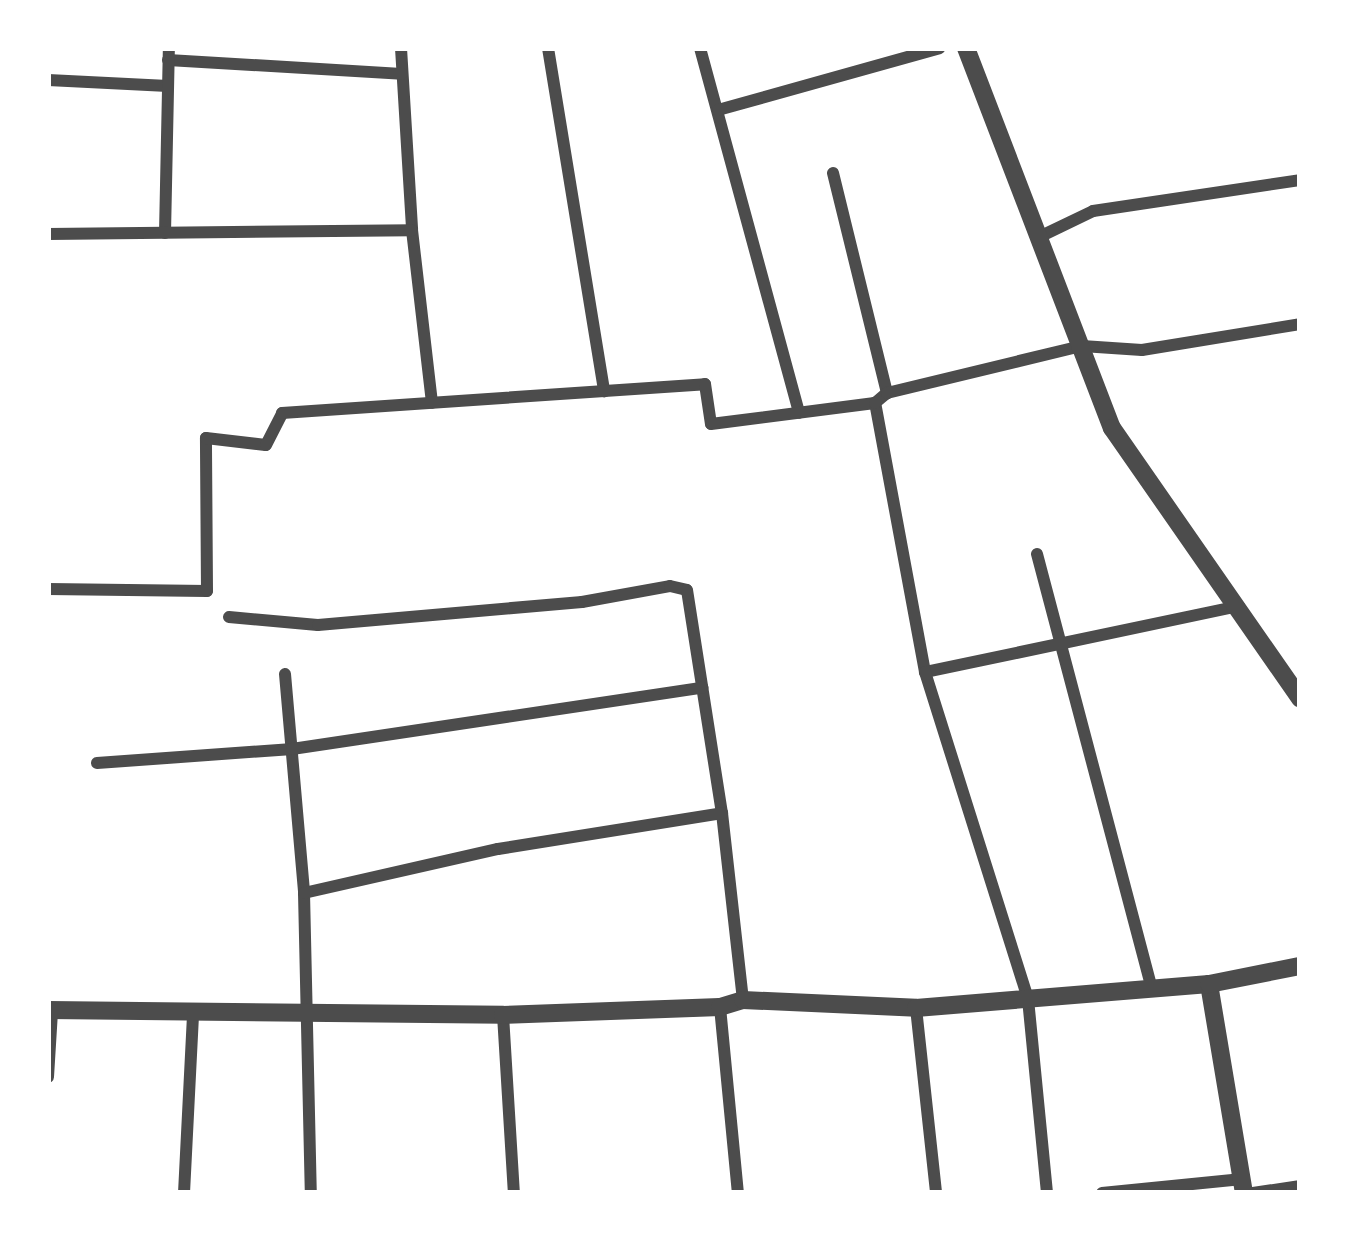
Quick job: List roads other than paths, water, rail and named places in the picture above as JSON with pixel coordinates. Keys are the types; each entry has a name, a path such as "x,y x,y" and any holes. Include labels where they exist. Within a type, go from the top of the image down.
{"street":[{"path":"401,48 412,230 432,403"},
{"path":"548,48 604,391"},
{"path":"700,48 800,413"},
{"path":"718,110 940,48"},
{"path":"966,48 1112,428 1239,606 1292,668 1300,699"},
{"path":"165,232 168,54 402,74"},
{"path":"48,80 168,86"},
{"path":"833,173 887,393"},
{"path":"1037,238 1093,211 1300,180"},
{"path":"48,235 412,230"},
{"path":"48,589 207,591 206,438 266,445 282,413 705,384 711,424 875,403 887,393 1082,346 1142,350 1300,324"},
{"path":"875,403 925,672 1028,999 1047,1193"},
{"path":"1037,554 1057,644 1153,989"},
{"path":"229,617 318,625 582,602 670,586 687,590 722,813 743,1000"},
{"path":"925,672 1239,606"},
{"path":"285,674 304,893 311,1193"},
{"path":"97,763 292,749 702,688"},
{"path":"304,893 498,849 722,813"},
{"path":"48,1077 50,1011 503,1016 720,1007 743,1000 916,1008 1209,984 1300,966"},
{"path":"1209,984 1247,1188"},
{"path":"720,1007 738,1193"},
{"path":"916,1008 936,1193"},
{"path":"184,1193 193,1016"},
{"path":"503,1016 514,1193"},
{"path":"1102,1193 1300,1186"}]}
